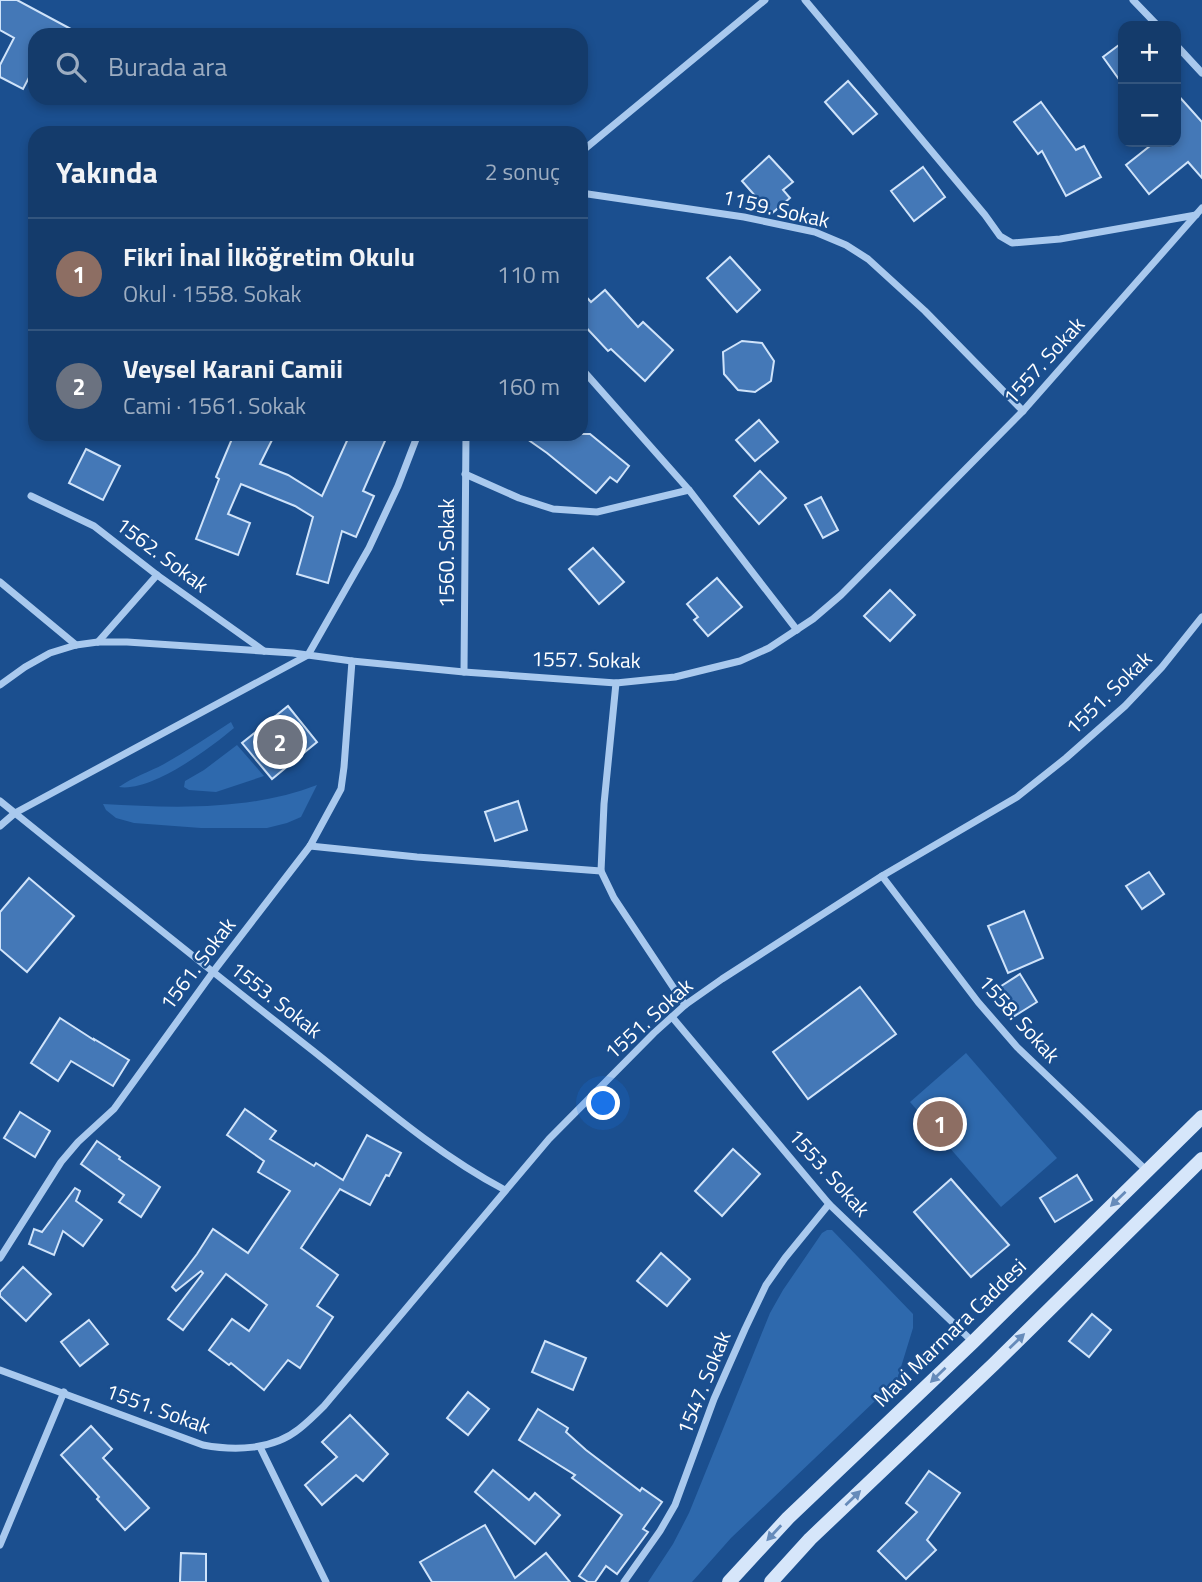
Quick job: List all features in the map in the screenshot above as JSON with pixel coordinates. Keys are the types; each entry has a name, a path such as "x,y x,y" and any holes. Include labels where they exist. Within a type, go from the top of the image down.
{"street":[{"path":"588,146 765,0"},
{"path":"805,0 1000,236 1012,243 1060,239 1195,215"},
{"path":"1133,0 1153,21"},
{"path":"1181,51 1202,73"},
{"name":"1159. Sokak","path":"588,194 744,216 815,232 846,245 868,259 925,311 1023,411"},
{"name":"1557. Sokak","path":"0,685 50,653 98,642 265,651 464,672 615,683 675,677 740,661 769,648 797,630 841,594 1023,411 1202,208"},
{"path":"588,376 688,490 797,630"},
{"path":"0,826 15,813 308,655 369,548 415,441"},
{"name":"1560. Sokak","path":"464,672 466,441"},
{"path":"465,474 519,498 553,509 597,512 688,490"},
{"name":"1562. Sokak","path":"31,496 94,526 157,575 265,651"},
{"path":"98,642 157,575"},
{"path":"0,582 76,645"},
{"name":"1551. Sokak","path":"0,1370 220,1449 260,1447 297,1431 324,1406 549,1139 685,1005 882,876 1017,797 1125,706 1162,667 1202,617"},
{"name":"1561. Sokak","path":"0,1258 61,1162 78,1142 114,1109 213,972 310,846 341,789 352,661"},
{"path":"615,683 601,871 614,898 685,1005"},
{"name":"1553. Sokak","path":"0,801 402,1121 478,1175 505,1190"},
{"path":"310,846 601,871"},
{"name":"1558. Sokak","path":"882,876 978,1002 1017,1047 1147,1171"},
{"name":"1553. Sokak","path":"672,1017 829,1204 973,1342"},
{"name":"Mavi Marmara Caddesi","path":"729,1582 788,1518 973,1342 1202,1116"},
{"path":"771,1582 810,1539 1202,1159"},
{"name":"1547. Sokak","path":"624,1582 676,1505 714,1399 766,1285 829,1204"},
{"path":"0,1545 64,1392"},
{"path":"260,1447 326,1582"}],"shaded area":[{"path":"231,722 234,728 180,767 147,783 119,787 173,759"},
{"path":"237,745 264,776 216,792 189,790 184,787 185,781"},
{"path":"317,785 301,817 267,828 201,828 134,823 116,818 103,804 211,806 265,800"},
{"path":"966,1053 1057,1158 1001,1207 910,1102"},
{"path":"832,1230 913,1314 913,1328 897,1380 731,1538 692,1582 648,1582 689,1513 770,1313 822,1233"}],"building":[{"path":"0,0 17,0 69,28 28,28 28,79 23,89 0,77 0,65 14,38 0,30"},
{"path":"1118,46 1118,78 1103,57"},
{"path":"848,81 877,114 853,134 825,102"},
{"path":"1181,99 1202,122 1202,178 1188,162 1149,194 1126,165 1149,147 1181,147"},
{"path":"1041,102 1076,150 1084,146 1101,177 1066,196 1042,151 1038,154 1014,122"},
{"path":"769,156 793,182 783,190 790,198 771,214 742,181"},
{"path":"923,167 945,197 914,221 891,191"},
{"path":"730,257 760,290 737,312 707,278"},
{"path":"605,290 638,327 643,322 673,350 645,381 611,349 608,351 588,330 588,299 591,302"},
{"path":"742,341 762,343 774,361 771,381 755,392 738,390 724,374 723,352"},
{"path":"759,420 778,442 755,461 736,440"},
{"path":"590,434 629,466 617,482 610,477 596,493 530,441 588,441"},
{"path":"231,441 272,441 260,464 288,475 322,496 347,441 385,441 363,491 374,496 356,537 342,531 328,583 297,574 313,517 295,506 241,484 228,514 250,523 238,555 196,539 219,479 216,477"},
{"path":"86,449 120,466 103,500 69,483"},
{"path":"760,471 786,498 759,524 734,496"},
{"path":"821,497 838,530 823,538 805,505"},
{"path":"593,548 624,582 599,604 569,569"},
{"path":"717,578 742,607 708,636 694,620 698,617 687,604"},
{"path":"890,590 915,615 890,641 864,616"},
{"path":"288,706 317,742 272,779 242,743"},
{"path":"518,801 527,830 495,841 485,812"},
{"path":"1149,872 1164,894 1142,909 1126,886"},
{"path":"29,878 74,916 27,972 0,949 0,912"},
{"path":"1024,911 1043,958 1008,973 988,926"},
{"path":"1020,974 1037,1002 1013,1017 995,990"},
{"path":"860,987 896,1034 808,1099 773,1052"},
{"path":"60,1018 129,1060 113,1086 71,1061 58,1081 31,1063"},
{"path":"245,1109 276,1131 270,1139 343,1180 367,1135 401,1153 370,1205 340,1189 301,1248 338,1275 317,1306 333,1317 300,1368 288,1360 264,1390 231,1363 229,1365 209,1350 232,1319 249,1331 267,1305 226,1274 183,1330 168,1319 203,1273 201,1271 176,1291 172,1287 213,1229 248,1253 290,1191 258,1172 264,1161 227,1135"},
{"path":"20,1112 50,1131 35,1157 4,1138"},
{"path":"97,1141 160,1187 141,1217 119,1202 124,1195 81,1164"},
{"path":"733,1149 760,1174 722,1216 695,1191"},
{"path":"1077,1175 1092,1200 1055,1222 1040,1198"},
{"path":"951,1179 1009,1245 971,1277 914,1212"},
{"path":"75,1188 80,1191 76,1201 102,1220 83,1246 63,1231 54,1255 29,1244 34,1229 42,1232"},
{"path":"661,1253 690,1279 667,1306 637,1281"},
{"path":"23,1267 51,1294 26,1321 0,1296 0,1292"},
{"path":"1092,1314 1111,1330 1089,1357 1069,1341"},
{"path":"89,1320 108,1344 80,1366 61,1342"},
{"path":"545,1341 586,1358 573,1390 532,1372"},
{"path":"468,1392 489,1409 468,1435 447,1418"},
{"path":"538,1409 568,1428 566,1432 586,1450 640,1491 642,1488 662,1502 643,1529 648,1532 617,1574 606,1566 595,1582 588,1582 579,1576 622,1515 572,1478 575,1475 519,1440"},
{"path":"350,1415 388,1454 363,1481 356,1475 322,1505 305,1485 337,1457 322,1442"},
{"path":"91,1426 112,1449 103,1458 149,1508 125,1530 61,1455"},
{"path":"493,1470 529,1500 535,1493 560,1515 535,1544 475,1492"},
{"path":"929,1471 960,1493 927,1540 936,1550 906,1579 878,1551 917,1512 906,1503"},
{"path":"485,1525 515,1578 546,1553 570,1582 432,1582 420,1562"},
{"path":"181,1553 206,1554 206,1582 180,1582"}],"place":[{"name":"Veysel Karani Camii","path":"280,742"},
{"name":"Fikri İnal İlköğretim Okulu","path":"940,1124"}]}
